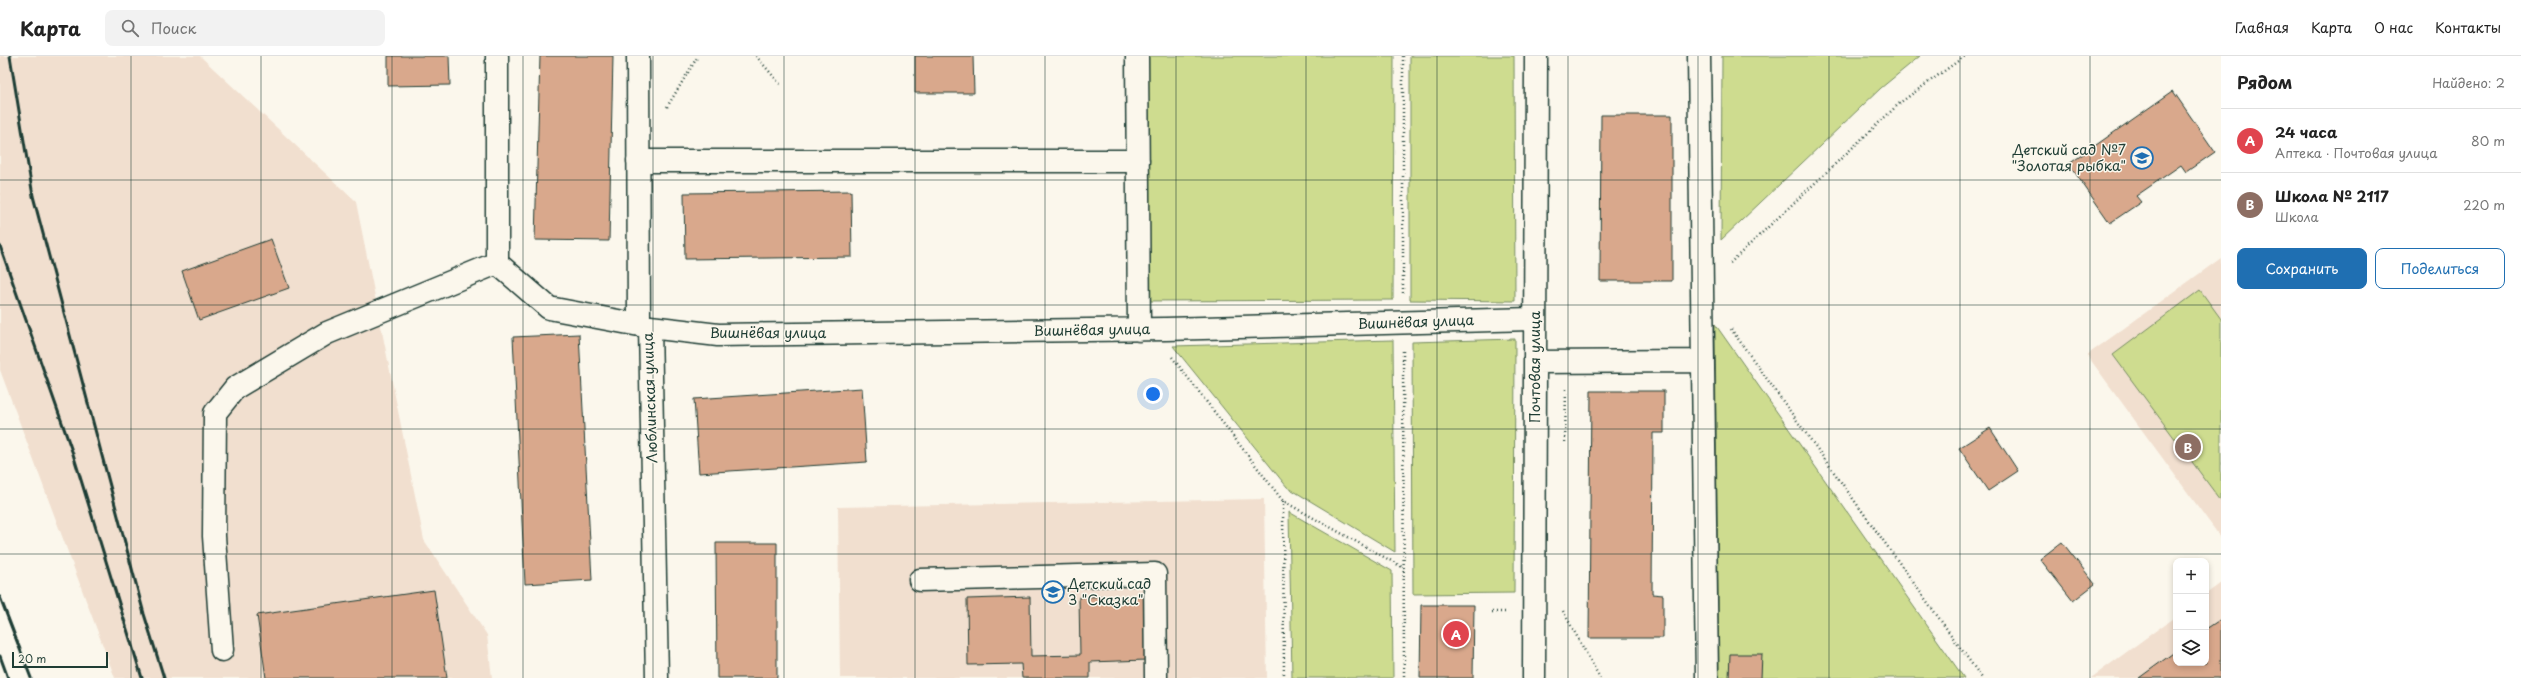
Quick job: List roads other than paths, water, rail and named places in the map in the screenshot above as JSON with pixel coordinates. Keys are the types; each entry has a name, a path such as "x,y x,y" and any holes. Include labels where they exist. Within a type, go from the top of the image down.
{"street":[{"path":"222,650 214,536 215,413 235,388 327,333 497,263 497,56"},
{"path":"638,56 638,161 645,326"},
{"path":"1137,56 1138,161 1145,330"},
{"name":"Почтовая улица","path":"1534,678 1536,56"},
{"path":"1699,678 1707,678 1700,56"},
{"path":"638,161 1138,161"},
{"name":"Люблинская улица","path":"497,263 549,308 645,326 657,678"},
{"name":"Вишнёвая улица","path":"645,326 718,335 1145,330 1535,319"},
{"path":"1535,362 1703,361"},
{"path":"920,580 1155,574 1156,678"}],"railway":[{"path":"10,56 33,196 144,614 164,678"},
{"path":"0,246 73,454 142,678"},
{"path":"0,597 31,678"},
{"path":"0,656 8,678"}],"place":[{"name":"Детский сад №7 \"Золотая рыбка\"","path":"2142,158"},
{"name":"Школа № 2117","path":"2188,447"},
{"name":"Детский сад 3 \"Сказка\"","path":"1053,592"},
{"name":"24 часа","path":"1456,634"}]}
